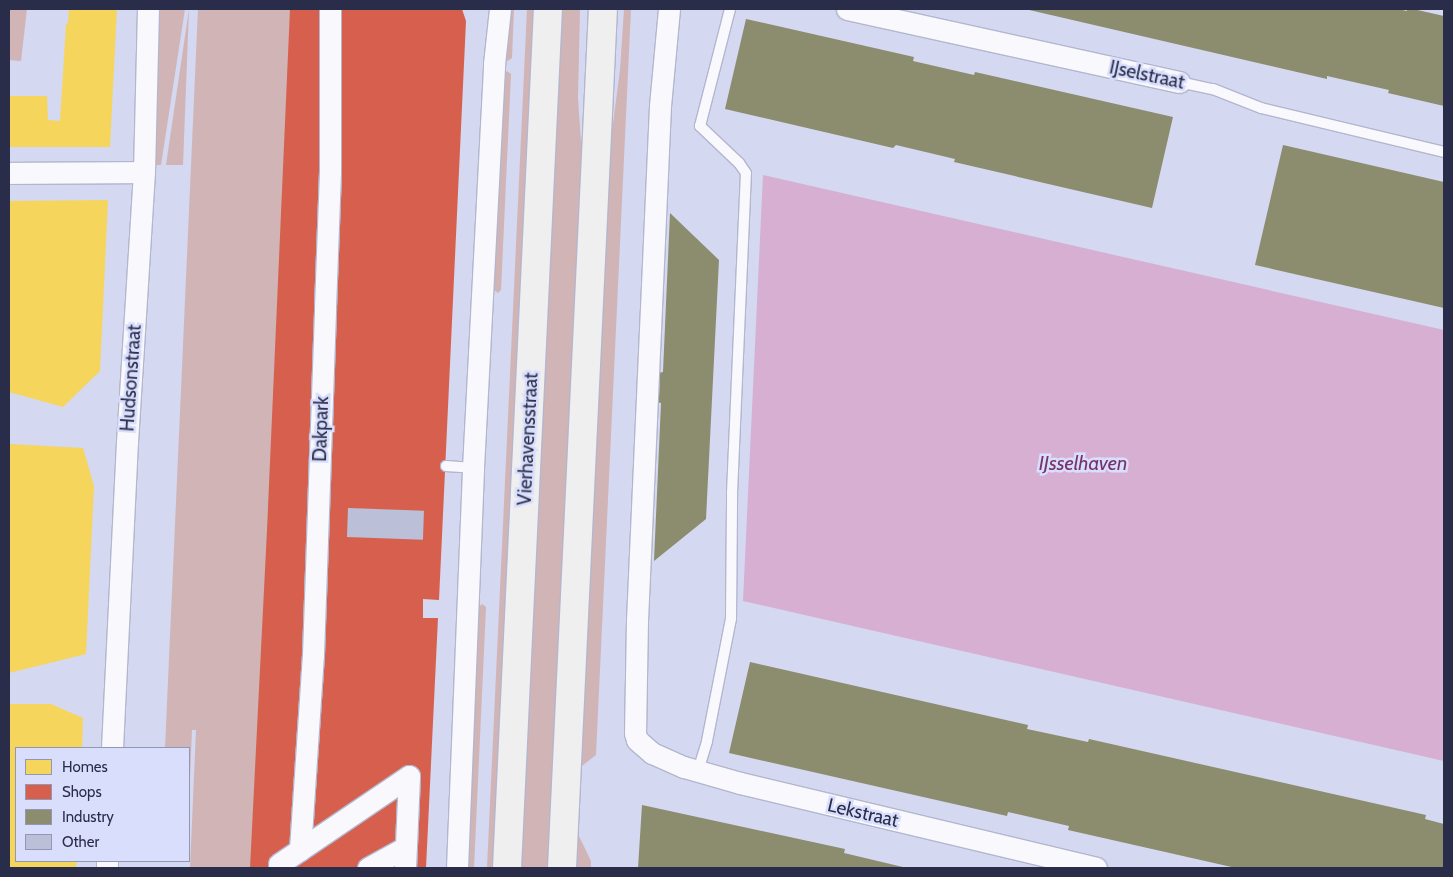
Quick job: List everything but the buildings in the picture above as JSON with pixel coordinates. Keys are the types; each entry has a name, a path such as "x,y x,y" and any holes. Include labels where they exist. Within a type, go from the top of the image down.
{"main road":[{"name":"Vierhavensstraat","path":"507,868 548,9"},
{"path":"562,868 602,9"}],"street":[{"name":"Hudsonstraat","path":"112,747 129,405 144,172 148,9"},
{"name":"Dakpark","path":"300,850 313,636 329,181 330,9"},
{"name":"Lekstraat","path":"669,9 660,106 639,570 635,733 637,740 652,753 698,771 1096,868"},
{"name":"IJselstraat","path":"847,9 1179,82"},
{"path":"457,868 473,468 496,14"},
{"path":"9,173 144,172"},
{"path":"279,864 409,776 405,868"},
{"path":"368,868 406,847"}],"lane":[{"path":"698,771 707,741 731,619 732,494 746,173 739,163 700,126 730,9"},
{"name":"IJselstraat","path":"1179,82 1213,89 1261,108 1444,152"},
{"path":"446,466 473,468"}],"shaded area":[{"path":"9,9 27,9 21,61 9,60"},
{"path":"157,9 185,9 161,165 149,165"},
{"path":"189,9 183,165 166,165"},
{"path":"198,9 314,9 317,162 278,855 259,868 190,868 196,730 192,730 190,779 190,747 165,747"},
{"path":"507,9 514,9 512,58 508,61 505,58"},
{"path":"527,9 534,9 493,868 487,868"},
{"path":"556,9 580,9 578,98 583,171 550,868 517,868"},
{"path":"624,9 631,9 596,755 578,769 607,169 620,70"},
{"path":"507,71 511,74 501,290 498,293 494,290 504,74"},
{"path":"482,604 486,607 474,868 466,868 479,607"},
{"path":"577,832 591,861 591,868 573,868"}],"water":[{"name":"IJsselhaven","path":"763,175 1444,330 1444,761 743,601"}]}
